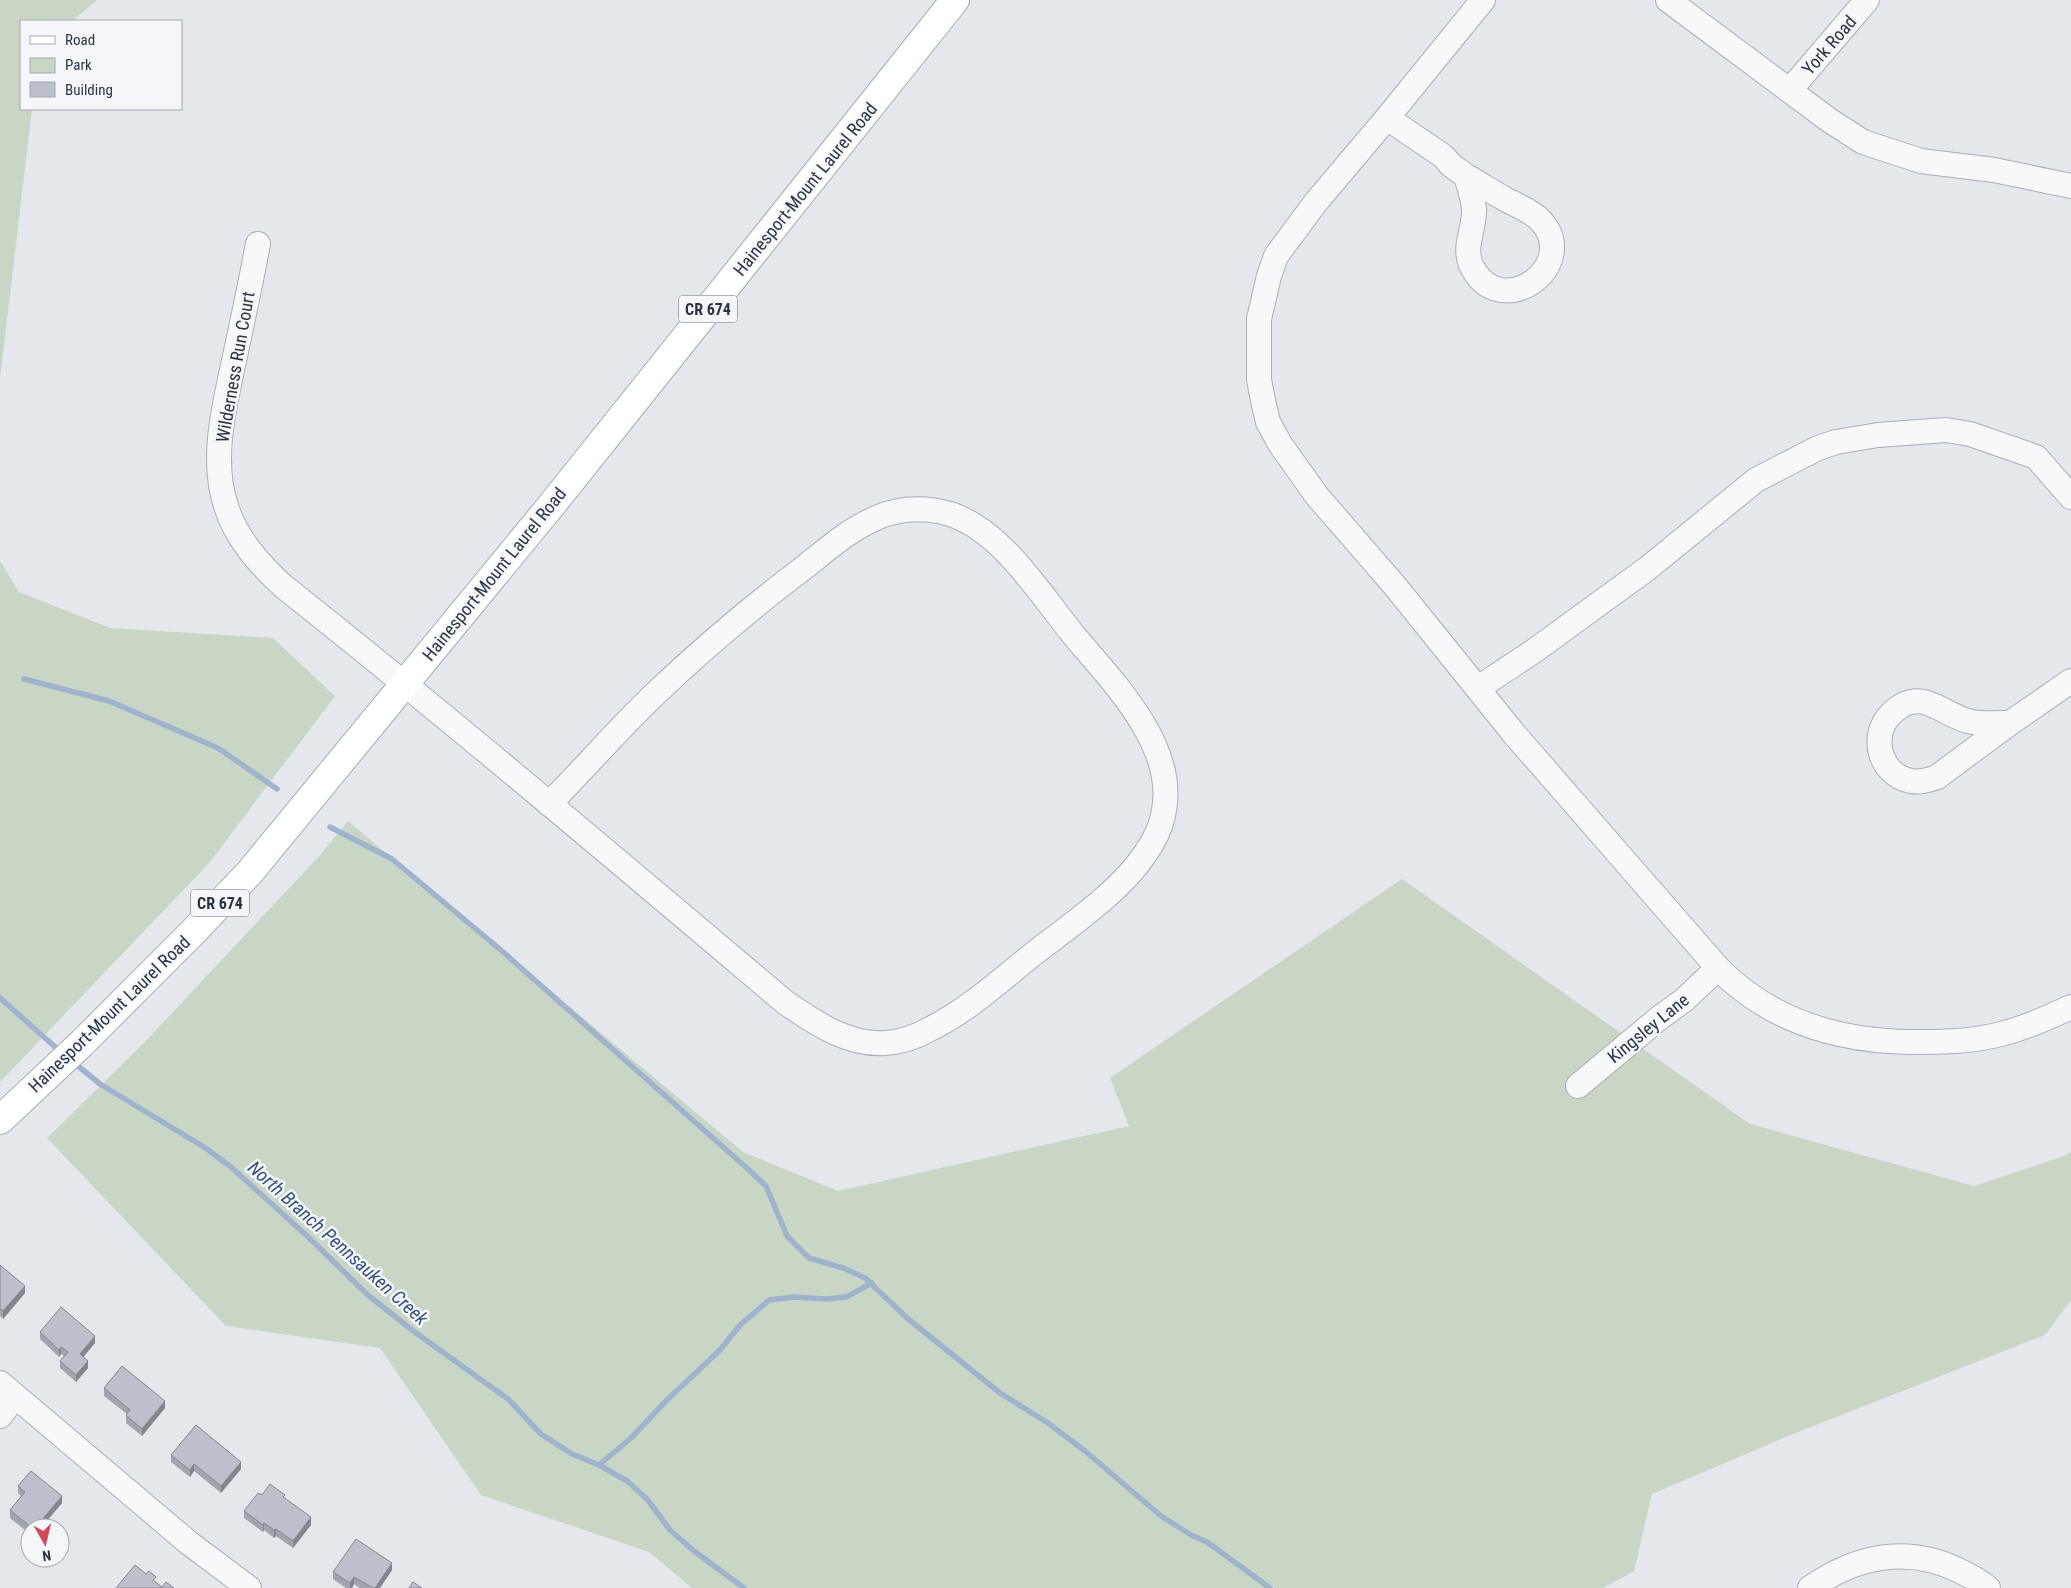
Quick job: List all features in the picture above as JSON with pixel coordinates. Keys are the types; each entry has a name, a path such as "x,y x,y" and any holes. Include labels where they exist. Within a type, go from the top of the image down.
{"main road":[{"name":"Hainesport-Mount Laurel Road","path":"0,1120 82,1043 250,872 554,502 956,0"}],"street":[{"path":"1483,0 1388,118 1316,202 1276,256 1260,307 1259,380 1268,422 1291,461 1317,496 1515,734 1718,968 1743,991 1776,1013 1831,1034 1867,1040 1946,1042 1995,1036 2030,1025 2071,1007"},
{"path":"1668,0 1849,135 1903,157 1939,165 1994,170 2071,186"},
{"name":"York Road","path":"1790,90 1867,0"},
{"path":"1388,118 1443,156 1466,176 1538,218 1547,229 1551,243 1551,257 1546,270 1537,280 1526,287 1506,290 1486,284 1470,263 1468,249 1474,209 1466,176"},
{"name":"Wilderness Run Court","path":"258,244 221,434 220,481 226,506 235,529 265,569 282,586 405,682 549,804 786,1003 810,1020 835,1033 860,1041 885,1043 910,1038 934,1028 1004,978 1113,889 1146,854 1157,833 1164,812 1166,789 1163,766 1154,742 1141,720 1014,562 996,541 974,525 951,515 926,509 900,510 877,518 854,530 785,582 716,639 653,696 549,804"},
{"path":"1478,688 1534,651 1648,568 1756,480 1818,448 1836,442 1878,435 1946,430 1970,434 2036,458 2071,497"},
{"path":"2010,723 1971,722 1934,704 1921,701 1908,703 1896,709 1886,718 1880,730 1879,743 1882,756 1888,768 1899,776 1911,781 1924,782 1937,778 2010,723 2071,681"},
{"name":"Kingsley Lane","path":"1578,1086 1658,1019 1684,1000 1718,968"},
{"path":"0,1416 8,1389 189,1543 249,1588"},
{"path":"1810,1588 1844,1569 1869,1559 1894,1556 1919,1557 1943,1562 1983,1586"}],"green space":[{"path":"0,0 97,0 73,20 20,20 20,110 32,110 0,379"},
{"path":"0,561 19,592 110,628 273,638 335,696 210,862 0,1082"},
{"path":"348,821 743,1152 838,1191 1129,1126 1110,1078 1402,879 1750,1124 1974,1186 2071,1152 2071,1300 2045,1335 1788,1436 1652,1494 1634,1571 1603,1588 692,1588 649,1552 481,1495 380,1348 226,1326 47,1138 142,1045 321,854"}],"building":[{"path":"0,1265 25,1286 3,1311 0,1309"},
{"path":"61,1307 95,1336 80,1354 88,1361 76,1375 60,1361 68,1352 61,1347 59,1350 40,1332"},
{"path":"122,1366 165,1401 142,1429 126,1415 130,1410 104,1388"},
{"path":"196,1425 241,1462 221,1486 194,1464 190,1470 171,1455"},
{"path":"31,1471 62,1496 43,1518 20,1518 10,1510 25,1492 18,1486"},
{"path":"270,1484 285,1495 283,1497 311,1517 293,1541 276,1529 274,1530 264,1523 263,1525 244,1511 258,1493 262,1495"},
{"path":"356,1539 392,1563 375,1588 354,1577 350,1583 333,1572"},
{"path":"135,1565 146,1574 149,1571 156,1577 153,1580 162,1587 166,1582 174,1588 116,1588"},
{"path":"413,1582 422,1588 409,1588"}],"waterway":[{"path":"24,679 109,701 218,748 277,789"},
{"path":"330,827 392,859 502,951 749,1170 766,1186 787,1236 809,1258 843,1268 865,1278 907,1318 1000,1393 1048,1423 1085,1451 1161,1516 1191,1535 1207,1542 1270,1588"},
{"name":"North Branch Pennsauken Creek","path":"0,998 62,1053"},
{"name":"North Branch Pennsauken Creek","path":"73,1062 100,1084 204,1147 231,1167 306,1235 369,1296 416,1333 508,1399 541,1434 572,1454 599,1465 627,1481 647,1499 670,1530 694,1551 744,1588"},
{"path":"599,1465 631,1438 667,1400 720,1350 740,1325 769,1300 794,1297 826,1299 846,1297 872,1283"}]}
